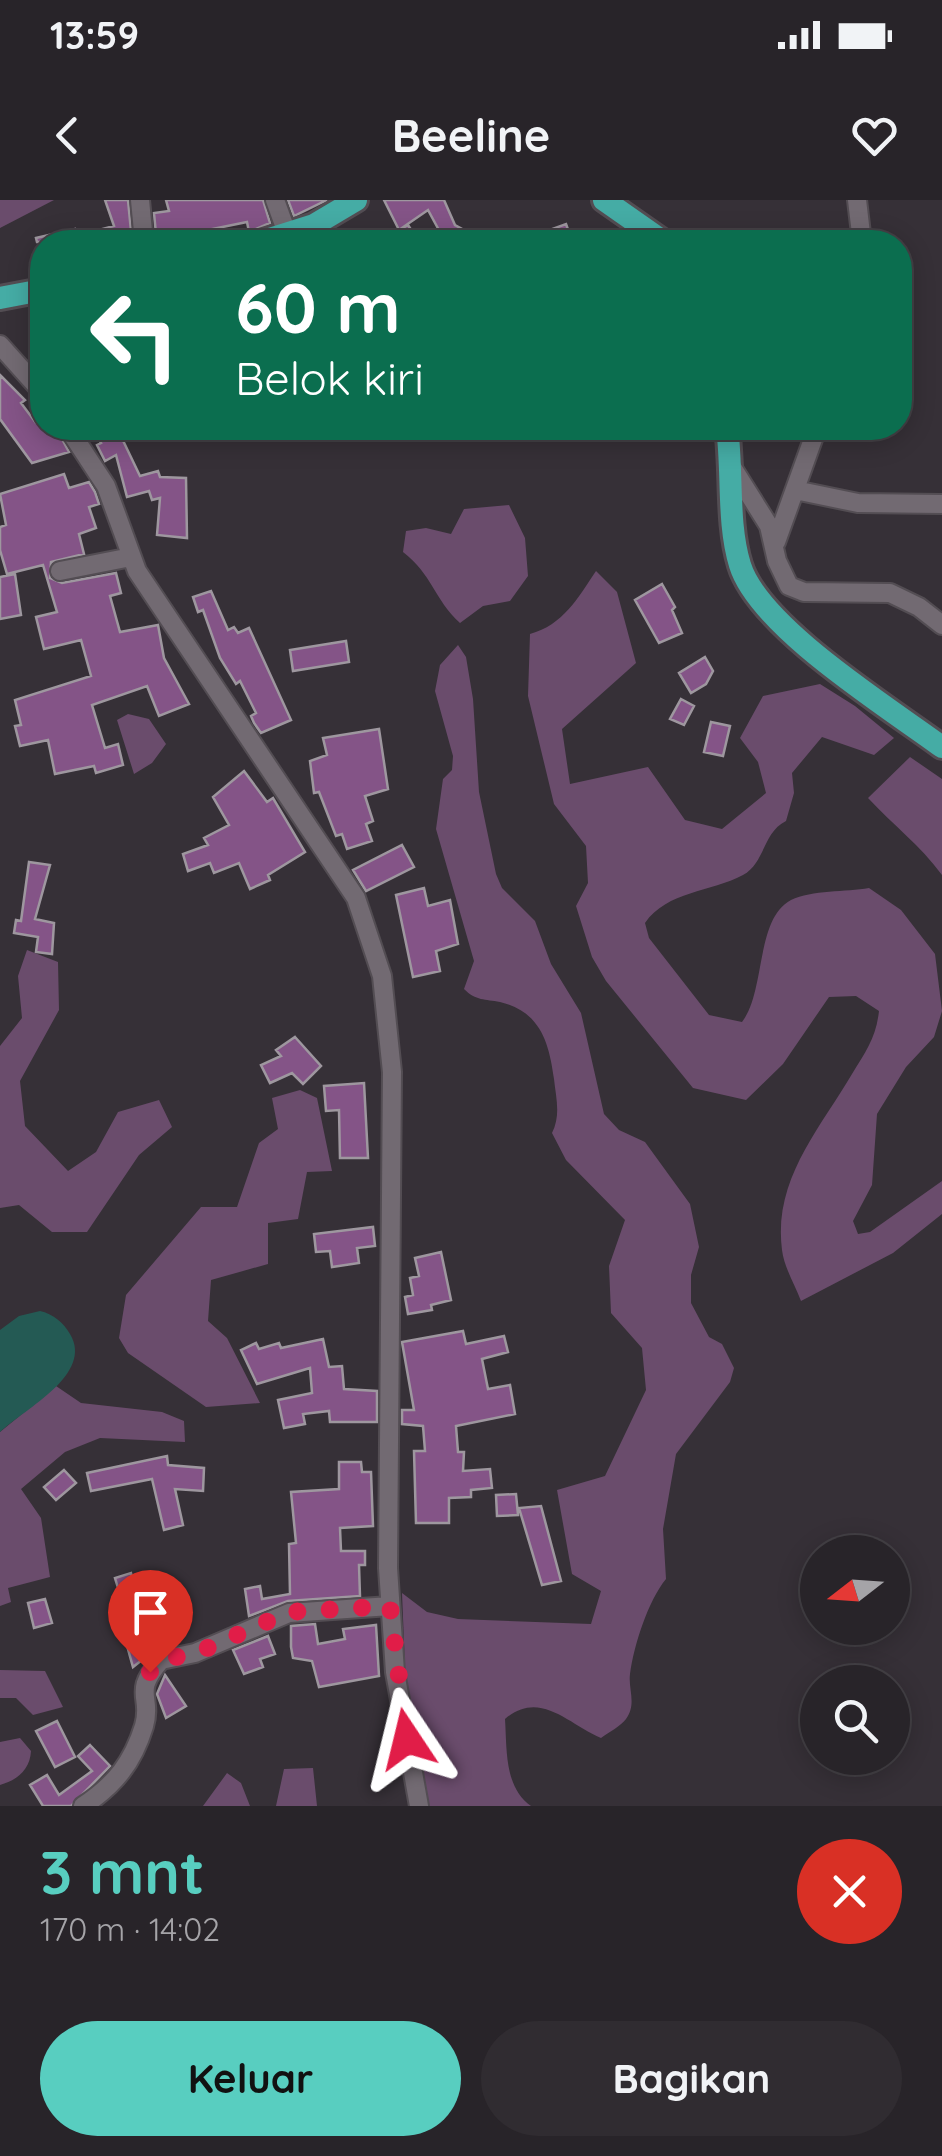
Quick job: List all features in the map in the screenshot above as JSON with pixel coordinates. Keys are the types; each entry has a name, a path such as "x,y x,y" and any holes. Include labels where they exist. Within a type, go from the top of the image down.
{"main road":[{"path":"299,230 356,200"},
{"path":"604,200 647,230"},
{"path":"0,298 30,292"},
{"path":"729,440 739,564 767,611 942,748"}],"street":[{"path":"140,200 143,230"},
{"path":"275,200 286,230"},
{"path":"857,200 861,230"},
{"path":"0,345 30,379"},
{"path":"76,440 106,486 131,557 189,653 356,898 382,976 392,1072 390,1606 396,1672 419,1806"},
{"path":"776,542 814,440"},
{"path":"732,467 757,501 776,542 782,574 797,590 890,593 919,607 942,625"},
{"path":"795,490 858,503 942,504"},
{"path":"60,571 131,557"},
{"path":"83,1806 120,1777 130,1761 145,1720 145,1682 161,1660 196,1653 289,1612 390,1606"}],"shaded area":[{"path":"0,200 54,200 0,228"},
{"path":"509,505 525,538 528,576 510,601 483,606 460,623 403,552 406,531 426,528 451,534 464,509"},
{"path":"596,571 617,592 636,663 562,729 570,784 648,767 685,820 722,829 766,793 758,762 740,738 763,696 820,684 894,738 874,755 822,737 792,773 794,793 786,821 773,832 750,870 731,881 665,904 645,923 649,938 709,1015 742,1022 755,993 772,923 780,909 799,897 869,888 901,910 935,954 942,1011 934,1037 906,1067 877,1114 872,1185 853,1221 858,1234 870,1232 942,1181 942,1214 893,1253 801,1301 782,1250 784,1201 801,1157 870,1044 879,1011 856,996 829,997 783,1064 746,1100 693,1088 606,981 592,957 576,906 588,883 586,846 554,804 528,696 530,634 561,617"},
{"path":"458,645 466,657 473,699 479,792 496,874 502,888 535,921 551,964 581,1013 604,1114 619,1130 645,1142 690,1204 699,1247 691,1275 691,1303 709,1337 722,1344 734,1368 730,1382 676,1454 663,1529 666,1579 653,1599 638,1637 630,1674 632,1702 626,1719 601,1738 542,1708 530,1707 505,1719 511,1778 531,1806 426,1806 406,1692 402,1593 427,1612 458,1619 591,1624 601,1591 572,1574 557,1490 605,1476 646,1390 642,1348 611,1313 609,1266 625,1220 566,1160 552,1133 557,1106 546,1041 525,1013 500,1002 477,998 464,989 474,961 436,829 443,779 452,770 453,756 435,691 440,665"},
{"path":"128,714 149,719 166,744 152,763 134,774 117,720"},
{"path":"910,757 942,779 942,875 868,798"},
{"path":"27,950 58,962 59,1010 20,1081 25,1126 68,1171 96,1152 118,1112 159,1100 172,1127 139,1155 87,1232 52,1232 19,1205 0,1208 0,1046 22,1018 18,976"},
{"path":"300,1090 317,1098 332,1171 307,1172 298,1219 268,1223 268,1264 211,1280 208,1321 227,1338 260,1403 206,1407 128,1353 119,1338 126,1295 201,1207 237,1207 259,1143 278,1129 272,1098"},
{"path":"40,1311 57,1319 70,1334 75,1349 73,1363 54,1389 0,1432 0,1330 19,1316"},
{"path":"56,1386 81,1403 162,1412 184,1421 185,1442 100,1438 65,1452 21,1489 41,1518 50,1577 8,1588 11,1602 0,1606 0,1432"},
{"path":"0,1670 45,1671 63,1707 33,1715 16,1698 0,1698"},
{"path":"20,1738 31,1751 28,1764 17,1777 0,1785 0,1742"},
{"path":"313,1768 317,1806 276,1806 284,1769"},
{"path":"227,1773 241,1783 250,1806 203,1806"}],"building":[{"path":"105,200 128,200 131,230 99,230 114,226"},
{"path":"166,200 263,200 270,223 254,230 249,230 247,222 208,230 156,230 154,213 169,211"},
{"path":"288,200 327,200 294,216"},
{"path":"384,200 444,200 455,225 464,230 439,230 428,210 399,230"},
{"path":"0,375 25,400 21,403 30,415 30,440 62,440 69,452 32,463 0,419"},
{"path":"99,440 123,440 140,476 158,471 160,477 186,478 187,538 157,535 160,498 152,500 149,491 127,497 116,455 105,461 97,445"},
{"path":"64,474 69,488 89,482 95,492 99,504 89,507 96,528 79,534 84,554 51,562 50,578 62,583 116,573 121,593 110,596 120,632 158,625 164,658 189,704 159,716 147,686 92,705 105,748 118,744 123,765 96,773 94,766 55,774 48,740 20,746 15,726 21,725 15,700 91,676 81,640 44,649 36,617 57,612 43,565 7,574 0,550 0,527 6,525 0,494"},
{"path":"15,574 21,615 0,619 0,577"},
{"path":"662,584 675,607 672,610 682,633 659,643 635,600"},
{"path":"211,591 228,630 234,627 238,633 249,628 291,720 261,733 254,723 251,716 256,713 240,681 236,684 220,658 203,610 198,612 193,597"},
{"path":"346,641 349,662 293,671 290,650"},
{"path":"705,657 713,671 706,684 691,693 679,673"},
{"path":"681,699 694,706 684,725 670,719"},
{"path":"711,722 730,726 723,756 704,752"},
{"path":"379,729 388,789 365,796 373,821 366,824 372,841 347,849 342,834 336,836 319,792 314,793 310,761 327,755 323,738"},
{"path":"244,771 267,802 273,798 305,852 268,875 270,880 250,889 239,863 214,873 210,863 188,871 183,854 208,845 204,838 229,825 213,797"},
{"path":"402,845 414,867 366,891 353,870"},
{"path":"29,862 50,865 35,919 54,923 52,954 36,952 38,937 14,933 16,920 21,921"},
{"path":"424,888 428,906 450,900 458,944 436,951 440,971 413,977 396,895"},
{"path":"295,1037 321,1066 303,1084 292,1073 270,1083 261,1065 281,1056 276,1050"},
{"path":"364,1083 368,1158 340,1158 339,1110 326,1111 324,1086"},
{"path":"373,1227 375,1246 357,1248 359,1263 332,1267 330,1251 316,1252 314,1234"},
{"path":"441,1252 451,1300 431,1305 432,1310 408,1314 405,1297 413,1295 410,1278 419,1276 415,1258"},
{"path":"463,1331 466,1344 504,1336 508,1352 482,1359 488,1389 510,1385 515,1414 456,1426 458,1452 464,1452 463,1471 490,1469 492,1488 471,1490 471,1497 449,1498 449,1523 416,1523 414,1451 425,1451 423,1426 402,1424 402,1410 414,1410 402,1342"},
{"path":"323,1339 329,1367 342,1366 344,1389 377,1391 377,1422 330,1422 329,1411 303,1414 305,1424 284,1428 278,1400 312,1393 310,1368 257,1384 241,1350 256,1343 259,1349 279,1343 281,1348"},
{"path":"167,1456 168,1465 204,1468 203,1491 175,1489 183,1525 164,1530 152,1479 91,1491 87,1473"},
{"path":"339,1462 361,1462 362,1472 371,1472 373,1526 340,1528 341,1551 365,1551 365,1565 359,1565 360,1596 288,1601 249,1616 245,1589 260,1586 262,1599 290,1594 289,1544 296,1543 291,1492 339,1489"},
{"path":"64,1470 76,1483 56,1500 44,1487"},
{"path":"516,1494 518,1515 497,1516 496,1495"},
{"path":"541,1506 561,1581 542,1585 519,1508"},
{"path":"131,1573 152,1652 133,1667 124,1635 132,1633 115,1578"},
{"path":"45,1599 52,1623 34,1628 28,1603"},
{"path":"315,1624 318,1644 345,1639 343,1629 376,1625 379,1676 319,1687 312,1661 293,1658 291,1647 291,1626"},
{"path":"268,1636 275,1654 260,1659 263,1667 244,1674 233,1650"},
{"path":"165,1675 186,1706 166,1718 157,1694"},
{"path":"57,1721 75,1757 55,1767 36,1731"},
{"path":"90,1745 110,1766 71,1806 43,1806 30,1785 47,1775 59,1795 92,1771 78,1756"}],"route":[{"path":"150,1672 161,1660 196,1653 289,1612 390,1606 407,1739"}]}
